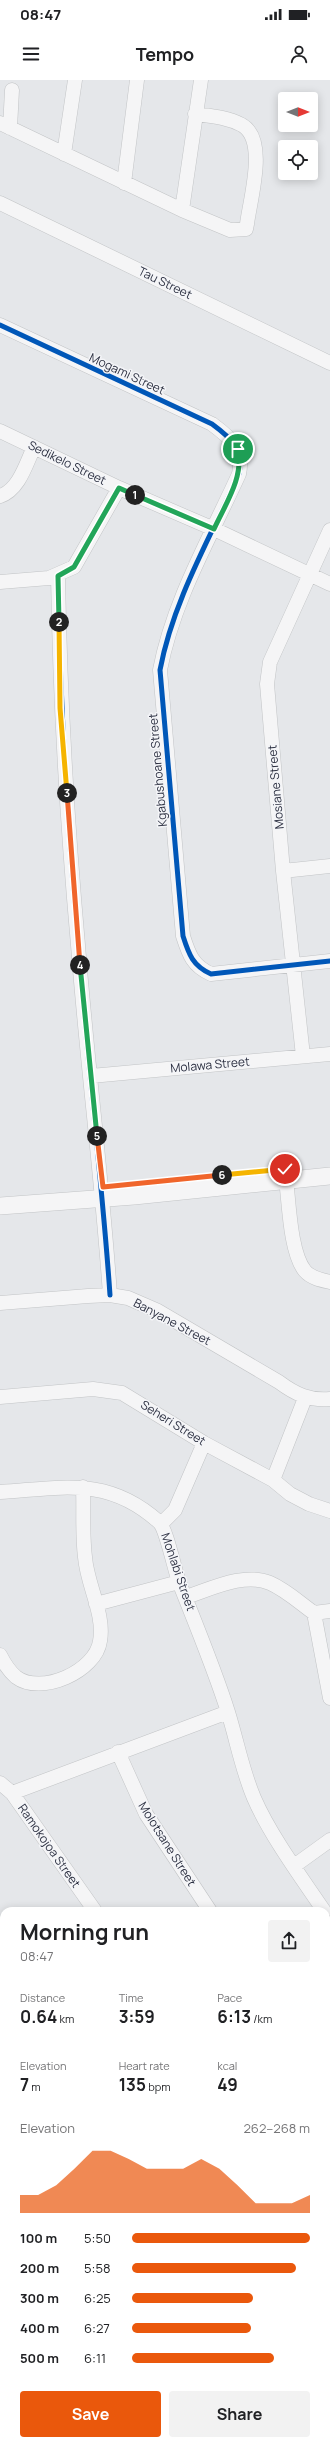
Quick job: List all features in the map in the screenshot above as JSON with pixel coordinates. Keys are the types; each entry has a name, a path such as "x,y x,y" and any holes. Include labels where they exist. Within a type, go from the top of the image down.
{"street":[{"path":"64,154 75,80"},
{"path":"124,183 137,80"},
{"path":"182,210 201,80"},
{"path":"12,90 5,126 182,210 230,230 246,229 257,153 254,138 243,126 220,117 195,114"},
{"name":"Tau Street","path":"0,203 330,363"},
{"name":"Mogami Street","path":"0,325 212,424 232,439 238,449"},
{"name":"Sedikelo Street","path":"0,431 119,488 214,529 330,584"},
{"path":"0,496 6,494 16,485 34,447"},
{"name":"Kgabushoane Street","path":"238,449 241,464 239,474 181,601 166,641 160,670 183,936 189,956 196,965 211,974 330,961"},
{"path":"0,582 58,576 74,567 119,488"},
{"name":"Mosiane Street","path":"303,1056 283,871 267,684 270,662 330,530"},
{"path":"58,576 60,708 78,946 103,1193 110,1295"},
{"path":"283,871 330,866"},
{"name":"Molawa Street","path":"90,1076 330,1054"},
{"path":"0,1206 330,1165"},
{"path":"0,1196 103,1193 330,1176"},
{"path":"286,1179 299,1261 305,1271 312,1276 330,1282"},
{"name":"Banyane Street","path":"0,1303 110,1295 128,1298 158,1311 305,1398"},
{"name":"Seheri Street","path":"0,1397 93,1389 110,1390 132,1398 204,1443 273,1480 290,1494 308,1504 330,1511"},
{"path":"273,1480 305,1398 330,1398"},
{"path":"161,1524 175,1510 204,1443"},
{"path":"0,1655 17,1678 29,1683 40,1683 73,1674 87,1666 96,1654 101,1635 96,1604 85,1558 83,1487"},
{"name":"Mohlabi Street","path":"0,1492 83,1487 116,1494 136,1505 161,1524 179,1582 186,1597 228,1712 244,1770 255,1799 294,1866 321,1907"},
{"path":"186,1597 232,1582 256,1581 269,1583 314,1613 330,1611"},
{"path":"96,1604 179,1582"},
{"path":"314,1613 330,1696"},
{"path":"12,1793 228,1712"},
{"name":"Molotsane Street","path":"118,1752 146,1814 207,1907"},
{"name":"Ramokojoa Street","path":"0,1783 12,1793 92,1907"},
{"path":"294,1866 330,1840"}],"cycle path":[{"path":"0,325 212,424 230,439 238,451 240,458 239,474 183,595 166,644 160,670 183,936 192,959 205,971 211,974 330,961"},
{"path":"58,576 62,714 71,853 110,1295"}],"route":[{"path":"238,449 241,464 239,474 214,529 119,488 83,554 74,567 58,576 60,708 78,946 90,1076 103,1187 127,1186 285,1169"}]}
